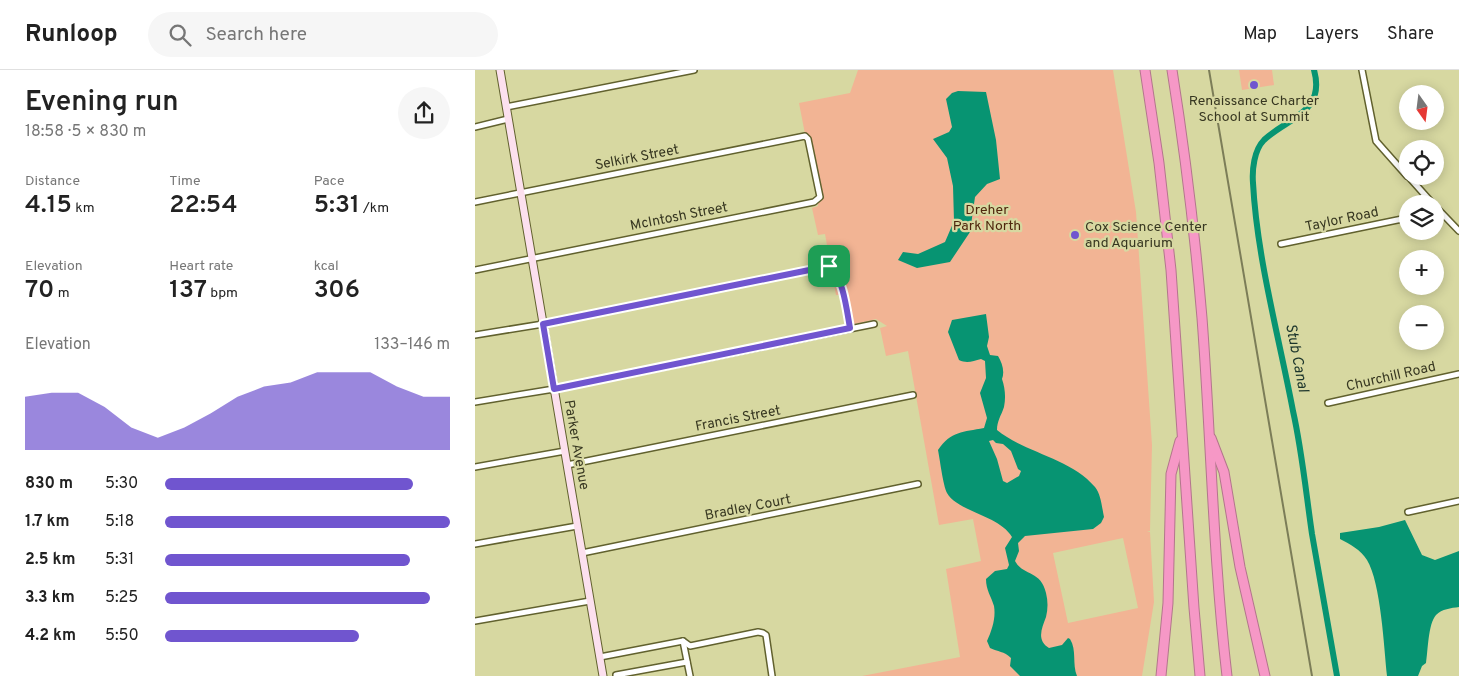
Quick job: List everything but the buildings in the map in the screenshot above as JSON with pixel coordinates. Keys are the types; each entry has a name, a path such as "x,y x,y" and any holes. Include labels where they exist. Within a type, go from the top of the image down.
{"highway":[{"path":"1145,70 1166,227 1176,335 1200,676"},
{"path":"1172,70 1184,150 1202,319 1227,676"},
{"path":"1209,431 1224,472 1240,567 1265,676"},
{"path":"1161,676 1168,603 1171,474 1182,433"}],"street":[{"name":"Parker Avenue","path":"500,70 602,676"},
{"path":"506,107 694,70"},
{"path":"1362,70 1376,141 1399,166"},
{"path":"475,126 508,119"},
{"name":"Selkirk Street","path":"475,202 803,136"},
{"name":"McIntosh Street","path":"475,270 817,202 820,197 808,139 803,136"},
{"path":"1416,185 1425,195"},
{"path":"1444,217 1459,231"},
{"name":"Taylor Road","path":"1281,244 1399,220"},
{"path":"475,336 829,266 838,276 850,328"},
{"path":"475,402 554,389 874,324"},
{"name":"Churchill Road","path":"1328,403 1459,374"},
{"name":"Francis Street","path":"567,465 913,395"},
{"path":"475,466 565,451"},
{"name":"Bradley Court","path":"582,553 918,484"},
{"path":"1408,512 1459,501"},
{"path":"475,544 577,526"},
{"path":"475,621 590,601"},
{"path":"600,657 683,641 690,646 763,632 766,635 772,676"},
{"path":"683,641 690,676"},
{"path":"616,675 687,662"}],"green space":[{"name":"Dreher Park North","path":"858,70 1113,70 1136,212 1152,445 1150,531 1147,532 1150,532 1154,602 1142,676 862,676 960,657 946,569 981,561 973,519 939,525 908,351 886,356 880,328 887,326 876,319 847,326 840,295 836,295 825,234 818,235 812,208 818,206 817,196 799,103 850,93","holes":["1123,538 1138,608 1068,623 1053,553"]},
{"path":"1239,70 1272,70 1274,85 1242,90"}],"shaded area":[{"path":"958,91 986,92 996,140 1000,179 987,184 975,197 970,232 950,262 917,268 898,260 903,252 918,254 945,242 954,221 953,186 947,158 933,139 949,132 952,127 946,99 952,93"},
{"path":"986,314 989,337 987,346 990,355 998,356 1003,370 1002,379 1005,403 998,421 997,430 1021,445 1073,469 1085,477 1099,493 1104,517 1101,523 1093,529 1025,536 1018,543 1019,551 1015,561 1018,566 1040,580 1044,586 1047,605 1041,634 1042,641 1049,648 1062,645 1068,638 1070,639 1077,676 1020,676 1010,666 1011,658 990,648 987,641 993,624 994,606 986,579 995,571 1007,569 1009,565 1005,548 1012,537 1006,530 989,518 960,505 952,499 947,493 943,479 938,450 948,439 958,433 984,428 987,418 980,393 986,378 985,361 981,359 967,362 959,360 948,332 952,320","holes":["993,440 996,443 1003,444 1011,451 1018,469 1021,471 1019,476 1007,483 1003,481 997,459 989,441"]},
{"path":"1405,520 1422,555 1435,560 1459,551 1459,607 1441,611 1433,619 1426,663 1422,666 1418,676 1387,676 1379,599 1372,570 1362,553 1340,539 1340,533 1379,527"}],"waterway":[{"name":"Stub Canal","path":"1314,70 1316,84 1310,105 1293,120 1264,140 1254,160 1253,178 1259,240 1299,441 1312,534 1337,676"}],"railway":[{"path":"1209,70 1312,676"}],"place":[{"name":"Renaissance Charter School at Summit","path":"1254,85"},
{"name":"Cox Science Center and Aquarium","path":"1075,235"}],"route":[{"path":"829,266 838,276 850,328 554,389 543,324 829,266"}]}
